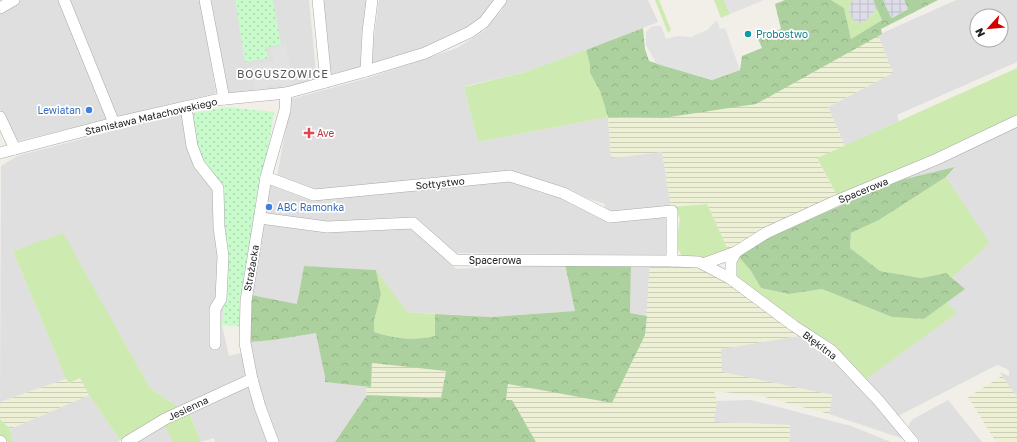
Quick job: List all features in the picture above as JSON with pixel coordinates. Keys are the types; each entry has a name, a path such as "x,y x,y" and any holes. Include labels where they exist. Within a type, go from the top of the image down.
{"street":[{"path":"0,8 14,0"},
{"path":"64,0 114,123"},
{"path":"205,0 224,99"},
{"path":"318,0 326,82"},
{"path":"366,71 368,32 372,0"},
{"name":"Stanisława Małachowskiego","path":"0,153 114,123 186,107 224,99 286,92 366,71 425,53 470,32 484,22 501,0"},
{"name":"Strażacka","path":"273,442 260,407 252,379 245,342 246,301 266,178 285,110 286,92"},
{"path":"186,107 192,146 199,164 218,188 219,227 223,256 221,299 215,309 215,344"},
{"path":"0,117 13,149 0,159"},
{"name":"Spacerowa","path":"260,218 327,228 413,223 455,260 672,261 699,262 703,264 736,252 766,233 836,201 938,160 1017,121"},
{"name":"Sołtystwo","path":"266,178 314,196 510,176 563,193 610,216 672,211 672,261"},
{"path":"731,279 731,261 736,252"},
{"name":"Błękitna","path":"703,264 731,279 794,326 831,350 879,401 913,442"},
{"name":"Jesienna","path":"127,442 165,419 252,379"}],"shaded area":[{"path":"19,0 200,0 216,93 14,142 0,109 0,12"},
{"path":"209,0 309,0 317,82 282,89 226,95"},
{"path":"320,0 368,0 362,67 327,75"},
{"path":"379,0 497,0 479,22 453,39 370,67"},
{"path":"507,0 648,0 658,22 553,63 526,72 464,87 478,142 608,117 611,158 662,152 671,207 668,255 456,253 444,246 418,220 334,224 263,213 270,185 312,200 509,179 541,193 566,199 602,216 605,204 551,187 509,171 322,192 277,177 291,99 368,78 457,48 485,30 503,9"},
{"path":"724,0 764,0 730,14"},
{"path":"853,0 873,0 877,8 865,22 858,23 853,20 849,12 849,5"},
{"path":"883,0 904,0 908,9 891,18"},
{"path":"956,0 1017,0 1017,62 897,115 899,121 845,146 828,107 893,73 878,35"},
{"path":"717,20 720,29 725,28 740,70 712,80 657,64 646,45 646,32 652,26 661,26 666,39 677,36 691,37 707,30"},
{"path":"286,45 295,90 282,93 280,84 266,86 267,95 256,96 251,65 274,61 271,48"},
{"path":"194,113 194,140 221,188 226,272 222,325 229,356 241,353 246,375 178,407 150,388 63,234 13,251 66,379 0,402 1,166 17,156 177,114"},
{"path":"1017,128 1017,397 1000,372 1009,376 1009,370 997,365 898,416 866,379 956,313 946,302 965,289 952,278 990,243 946,177 955,168 897,181"},
{"path":"264,221 416,227 456,269 565,264 575,311 492,317 407,312 375,270 304,266 297,304 252,295"},
{"path":"650,264 647,316 630,313 631,265"},
{"path":"317,332 325,382 366,386 367,395 335,442 276,442 256,374 250,342 273,340"},
{"path":"798,336 808,339 828,351 910,441 829,414 832,395 721,372 720,349"},
{"path":"250,383 268,442 215,442 214,438 201,442 189,412"},
{"path":"89,395 120,440 117,442 13,442 10,429"},
{"path":"751,400 851,426 891,442 789,442 790,425 713,422 717,401"},
{"path":"948,400 982,442 921,442 909,427 909,424 913,419"},
{"path":"163,423 173,442 134,442"}],"green space":[{"path":"235,0 273,0 281,45 266,47 268,58 245,62"},
{"path":"655,0 659,0 671,30 668,33"},
{"path":"714,0 724,0 730,14 721,18"},
{"path":"785,0 831,0 844,8 851,39 882,20 873,0 883,0 892,18 908,9 904,0 938,0 881,29 882,34 756,104 663,118 608,117 600,91 590,73 590,65 586,50 643,28 645,49 649,61 712,80 740,70 742,56 762,48 758,39 781,29 775,4"},
{"path":"831,0 853,0 849,5 865,22 877,8 882,20 851,39 844,8"},
{"path":"878,35 893,73 828,107 845,146 817,159 838,197 729,252 707,204 671,207 662,152 611,158 608,117 663,118 809,75"},
{"path":"586,50 590,65 590,73 600,91 608,117 478,142 464,87 526,72"},
{"path":"1017,68 1017,117 838,197 817,158"},
{"path":"226,107 274,112 239,326 222,325 226,272 222,210 194,140 194,113"},
{"path":"955,167 946,177 879,220 851,233 850,248 880,271 921,278 946,273 965,289 924,319 892,317 822,289 789,294 761,288 751,271 738,256 743,249 897,181"},
{"path":"946,177 990,243 952,278 946,273 921,278 880,271 850,248 851,233 879,220"},
{"path":"707,204 729,252 706,259 682,256 676,246 680,218 673,207"},
{"path":"63,233 150,388 178,407 120,440 89,395 80,378 69,383 66,379 13,251"},
{"path":"738,256 751,271 761,288 789,294 822,289 892,317 924,319 946,302 957,313 866,379 832,343 802,325 736,277 732,268"},
{"path":"650,260 707,270 733,285 798,336 721,349 722,372 832,395 829,414 761,396 714,391 717,401 714,422 790,425 789,442 536,442 512,400 505,400 508,384 645,335"},
{"path":"565,264 631,265 630,313 647,316 645,335 612,403 508,384 506,400 512,400 536,442 335,442 367,395 441,398 446,371 372,363 371,387 325,382 316,333 250,342 252,295 297,304 304,266 376,270 381,294 374,321 374,332 398,338 412,339 435,336 435,314 491,317 575,311"},
{"path":"376,270 407,312 435,314 436,336 405,338 374,332 374,321 381,294"},
{"path":"372,363 446,370 441,398 367,395 366,386 371,387"},
{"path":"1002,376 1017,397 1017,442 996,442 968,397"},
{"path":"80,378 89,395 10,429 0,419 0,402 66,379 69,383"},
{"path":"189,412 201,442 173,442 163,423"},
{"path":"0,419 10,429 13,442 8,442 0,435"}],"place":[{"name":"Probostwo","path":"748,34"},
{"name":"Lewiatan","path":"89,110"},
{"name":"Ave","path":"309,133"},
{"name":"ABC Ramonka","path":"269,207"}],"district":[{"name":"BOGUSZOWICE","path":"283,73"}]}
